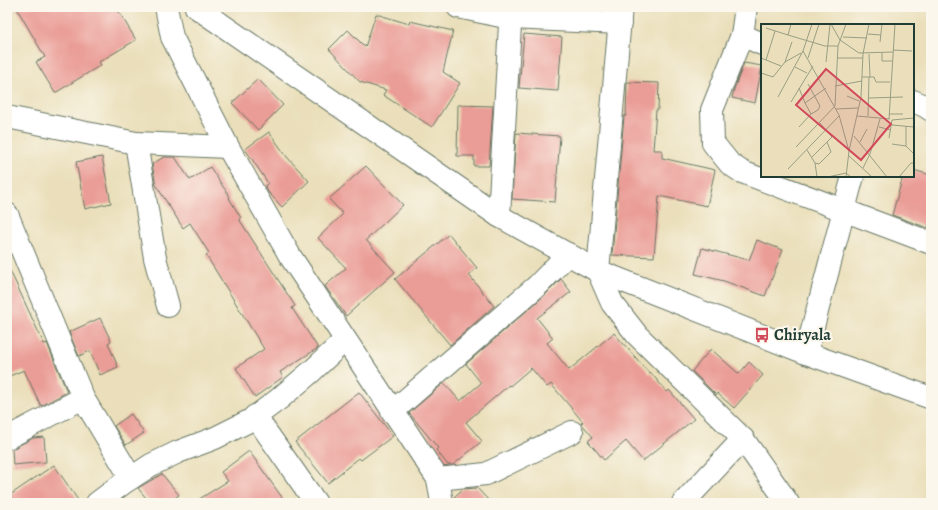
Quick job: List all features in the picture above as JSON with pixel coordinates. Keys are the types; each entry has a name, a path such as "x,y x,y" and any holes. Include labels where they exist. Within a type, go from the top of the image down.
{"street":[{"path":"166,7 172,37 228,147 290,256 392,412 438,479 442,503"},
{"path":"196,7 499,216 598,271 806,353 931,398"},
{"path":"458,7 510,13 620,15 598,271 612,303 637,335 743,439 788,503"},
{"path":"746,7 742,35 712,110 713,143 730,164 742,172 931,243"},
{"path":"499,216 510,13"},
{"path":"742,35 761,44"},
{"path":"914,101 931,110"},
{"path":"7,117 136,143 228,147"},
{"path":"136,143 155,258 168,306"},
{"path":"806,353 852,177"},
{"path":"7,214 83,398 131,478"},
{"path":"392,412 538,285 568,254"},
{"path":"97,503 151,465 178,452 215,438 256,416 312,371 345,340"},
{"path":"7,438 83,398"},
{"path":"256,416 316,503"},
{"path":"438,479 486,474 572,432"},
{"path":"682,503 743,439"}],"building":[{"path":"16,7 116,7 136,40 99,62 101,65 55,93 36,62 45,57"},
{"path":"376,14 409,24 410,21 453,31 443,72 460,83 432,127 383,95 386,90 360,82 329,49 348,30 365,47"},
{"path":"524,34 562,37 558,91 519,88"},
{"path":"744,63 761,66 755,103 732,98"},
{"path":"258,79 283,105 258,130 232,103"},
{"path":"627,82 659,83 658,110 656,110 653,150 662,150 662,158 715,170 707,206 659,196 654,257 612,255 624,116 626,116"},
{"path":"458,105 493,106 489,166 474,166 474,156 457,156"},
{"path":"269,132 287,157 309,181 282,207 268,192 265,186 268,183 245,149"},
{"path":"516,133 560,136 555,202 512,199"},
{"path":"102,157 111,203 85,209 76,162"},
{"path":"164,157 175,157 190,180 210,167 230,197 229,198 241,218 239,219 295,306 292,308 318,348 280,372 283,377 255,397 236,368 264,349 206,255 209,253 190,223 183,228 156,185 152,164"},
{"path":"366,166 403,205 366,240 395,272 346,316 325,286 346,268 318,238 343,214 329,199"},
{"path":"914,170 931,175 931,217 928,228 892,215 903,177 914,177"},
{"path":"449,234 477,268 469,275 494,306 450,345 395,279"},
{"path":"757,240 783,250 765,296 724,281 695,274 702,248 749,260"},
{"path":"7,264 44,344 47,343 67,392 41,406 24,370 7,377"},
{"path":"561,279 571,292 537,318 553,338 547,343 569,370 614,333 650,374 651,373 667,392 669,390 694,419 643,461 626,441 604,460 588,441 593,437 581,423 583,422 551,384 547,387 531,368 466,422 482,441 453,465 448,465 436,450 438,448 409,413 444,383 460,401 481,383 466,364"},
{"path":"100,318 111,341 108,343 118,367 100,375 90,351 79,356 69,332"},
{"path":"711,349 739,374 749,362 763,375 734,408 717,393 716,395 692,371"},
{"path":"359,392 393,436 361,460 359,458 328,483 295,442"},
{"path":"131,414 144,433 126,445 114,426"},
{"path":"44,437 46,462 13,465 12,449 33,438"},
{"path":"249,451 286,503 193,503 228,481 221,472"},
{"path":"54,465 80,503 7,503 7,497"},
{"path":"162,474 179,495 168,503 150,503 138,488"},
{"path":"477,488 491,503 454,503 454,497 463,489"}],"place":[{"name":"Chiryala","path":"762,335"}]}
